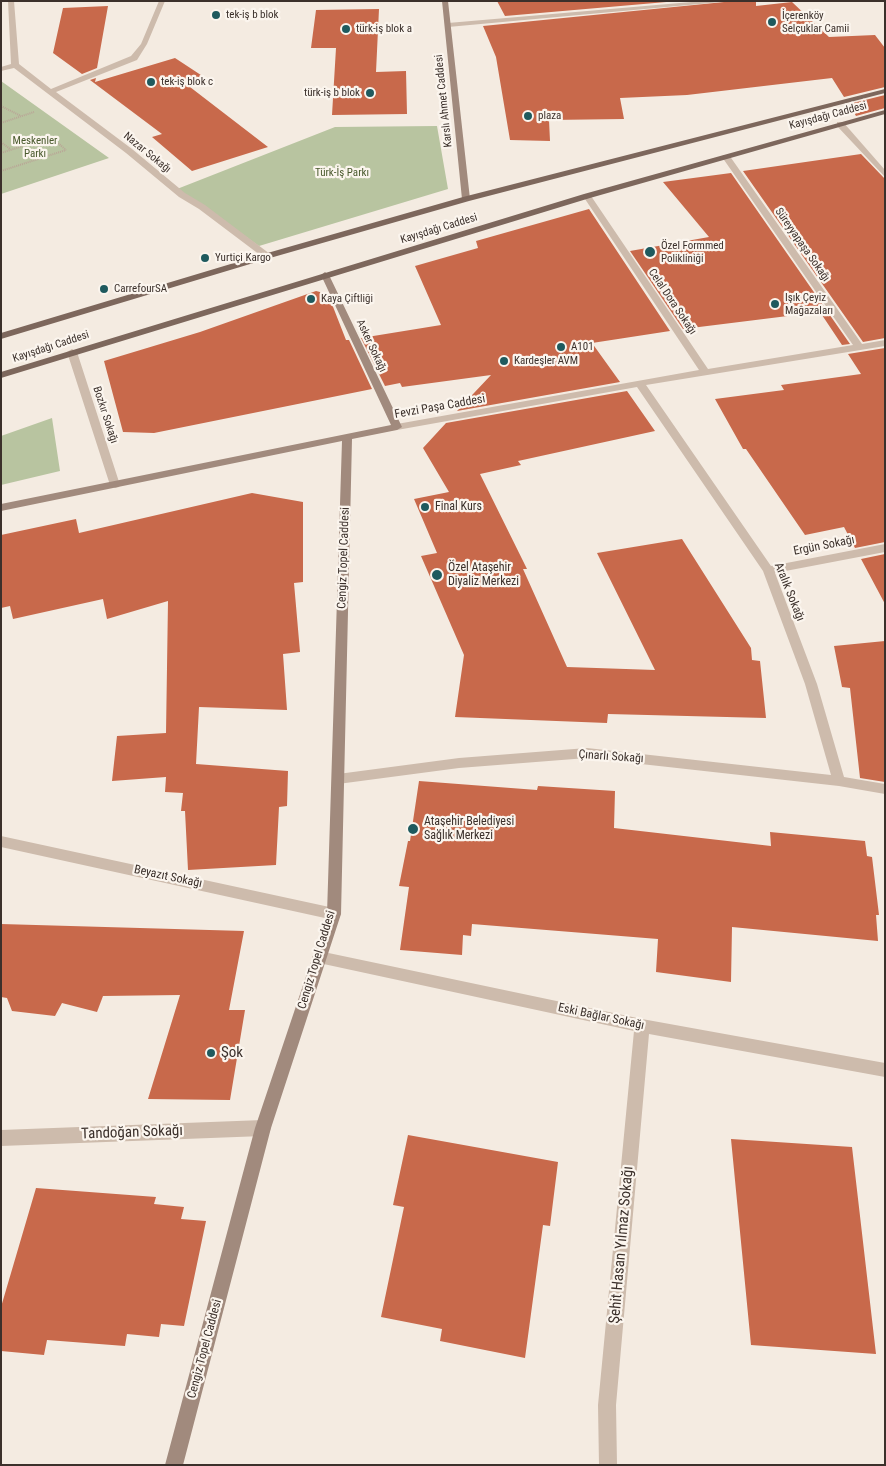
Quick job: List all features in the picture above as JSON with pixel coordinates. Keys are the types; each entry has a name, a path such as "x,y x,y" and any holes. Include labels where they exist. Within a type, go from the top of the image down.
{"main road":[{"name":"Kayışdağı Caddesi","path":"1,336 267,256 466,199 885,91"},
{"name":"Kayışdağı Caddesi","path":"1,375 587,196 885,112"}],"street":[{"path":"1,69 15,65 11,1"},
{"path":"50,92 134,58 144,44 162,1"},
{"name":"Karslı Ahmet Caddesi","path":"445,1 466,199"},
{"path":"448,25 729,1"},
{"name":"Nazar Sokağı","path":"15,65 129,151 182,195 202,207 267,256"},
{"path":"840,124 885,175"},
{"name":"Süreyyapaşa Sokağı","path":"726,157 859,347"},
{"name":"Celal Dora Sokağı","path":"587,196 706,372"},
{"name":"Asker Sokağı","path":"325,275 397,427"},
{"name":"Fevzi Paşa Caddesi","path":"1,508 397,427 706,372 885,343"},
{"name":"Bozkır Sokağı","path":"72,352 115,485"},
{"name":"Aralık Sokağı","path":"640,384 768,570 811,684 839,781"},
{"name":"Cengiz Topel Caddesi","path":"174,1465 263,1128 334,914 347,438"},
{"name":"Ergün Sokağı","path":"768,570 885,548"},
{"name":"Çınarlı Sokağı","path":"338,778 459,763 587,753 839,781 885,789"},
{"name":"Beyazıt Sokağı","path":"1,841 334,914"},
{"name":"Eski Bağlar Sokağı","path":"320,958 642,1026 885,1070"},
{"name":"Şehit Hasan Yılmaz Sokağı","path":"608,1465 607,1405 642,1026"},
{"name":"Tandoğan Sokağı","path":"1,1138 263,1128"}],"path":[{"path":"1,106 22,116"},
{"path":"1,153 51,137 66,150 1,171"},
{"path":"1,142 11,150"}],"green space":[{"name":"Meskenler Parkı","path":"1,81 109,158 1,194"},
{"name":"Türk-İş Parkı","path":"437,126 448,189 259,246 177,189 335,127"},
{"path":"52,418 60,471 1,485 1,436"}],"building":[{"path":"497,1 678,1 505,16"},
{"path":"734,1 756,1 756,6 792,2 829,37 875,35 885,48 885,87 844,97 832,78 687,95 620,98 624,119 549,120 550,141 510,140 496,57 483,26"},
{"path":"108,6 97,68 82,74 53,53 63,8"},
{"path":"379,9 376,72 406,71 407,114 332,115 336,48 311,48 316,10"},
{"path":"175,58 210,81 190,87 268,147 192,171 152,137 162,134 90,80 96,78 95,82"},
{"path":"885,95 885,108 856,116 849,104"},
{"path":"861,154 885,179 885,338 863,342 743,171"},
{"path":"731,173 850,344 842,345 820,312 683,329 630,251 709,237 663,182"},
{"path":"589,209 670,331 592,343 620,382 457,411 491,375 402,387 400,383 385,386 361,338 441,325 415,266 478,248 476,241"},
{"path":"316,291 328,294 346,340 349,340 372,389 154,433 123,432 104,361 200,332"},
{"path":"885,348 885,542 855,548 844,527 805,535 746,449 743,449 715,399 784,390 781,385 861,374 848,354"},
{"path":"627,391 655,431 518,461 521,465 480,474 527,569 523,569 567,667 655,670 597,553 682,539 751,648 752,660 760,661 766,718 608,714 607,723 455,717 464,655 421,556 437,553 414,499 449,492 423,448 446,423"},
{"path":"252,493 303,502 303,582 294,583 300,652 283,654 287,710 199,707 196,764 288,771 287,806 279,807 276,865 188,870 185,811 181,811 183,793 165,792 166,777 112,781 117,736 166,733 168,601 107,619 103,599 13,619 10,606 1,608 1,535 76,519 79,533"},
{"path":"885,554 885,604 861,559"},
{"path":"885,641 885,782 860,778 850,688 842,687 834,646"},
{"path":"419,781 537,790 538,786 615,791 614,828 771,846 770,832 865,841 867,856 872,857 879,915 876,915 878,941 732,927 731,982 656,972 658,939 472,924 471,936 463,935 462,955 400,950 409,887 399,886 408,841 410,841"},
{"path":"1,924 244,931 229,1010 245,1010 230,1100 148,1099 180,995 103,996 97,1012 62,1003 55,1016 12,1011 7,998 1,997"},
{"path":"408,1135 558,1162 550,1226 543,1225 525,1358 440,1341 442,1329 381,1317 404,1207 393,1205"},
{"path":"731,1139 852,1147 876,1354 751,1345"},
{"path":"36,1188 156,1197 154,1204 184,1207 181,1219 206,1221 184,1326 161,1324 159,1337 127,1334 125,1346 47,1340 44,1355 1,1351 1,1307"}],"place":[{"name":"tek-iş b blok","path":"216,15"},
{"name":"İçerenköy Selçuklar Camii","path":"772,22"},
{"name":"türk-iş blok a","path":"346,29"},
{"name":"tek-iş blok c","path":"151,82"},
{"name":"türk-iş b blok","path":"370,93"},
{"name":"plaza","path":"528,116"},
{"name":"Özel Formmed Polikliniği","path":"650,252"},
{"name":"Yurtiçi Kargo","path":"205,258"},
{"name":"CarrefourSA","path":"104,289"},
{"name":"Kaya Çiftliği","path":"311,299"},
{"name":"Işık Çeyiz Mağazaları","path":"775,304"},
{"name":"A101","path":"561,347"},
{"name":"Kardeşler AVM","path":"504,361"},
{"name":"Final Kurs","path":"425,507"},
{"name":"Özel Ataşehir Diyaliz Merkezi","path":"437,575"},
{"name":"Ataşehir Belediyesi Sağlık Merkezi","path":"413,829"},
{"name":"Şok","path":"211,1053"}]}
